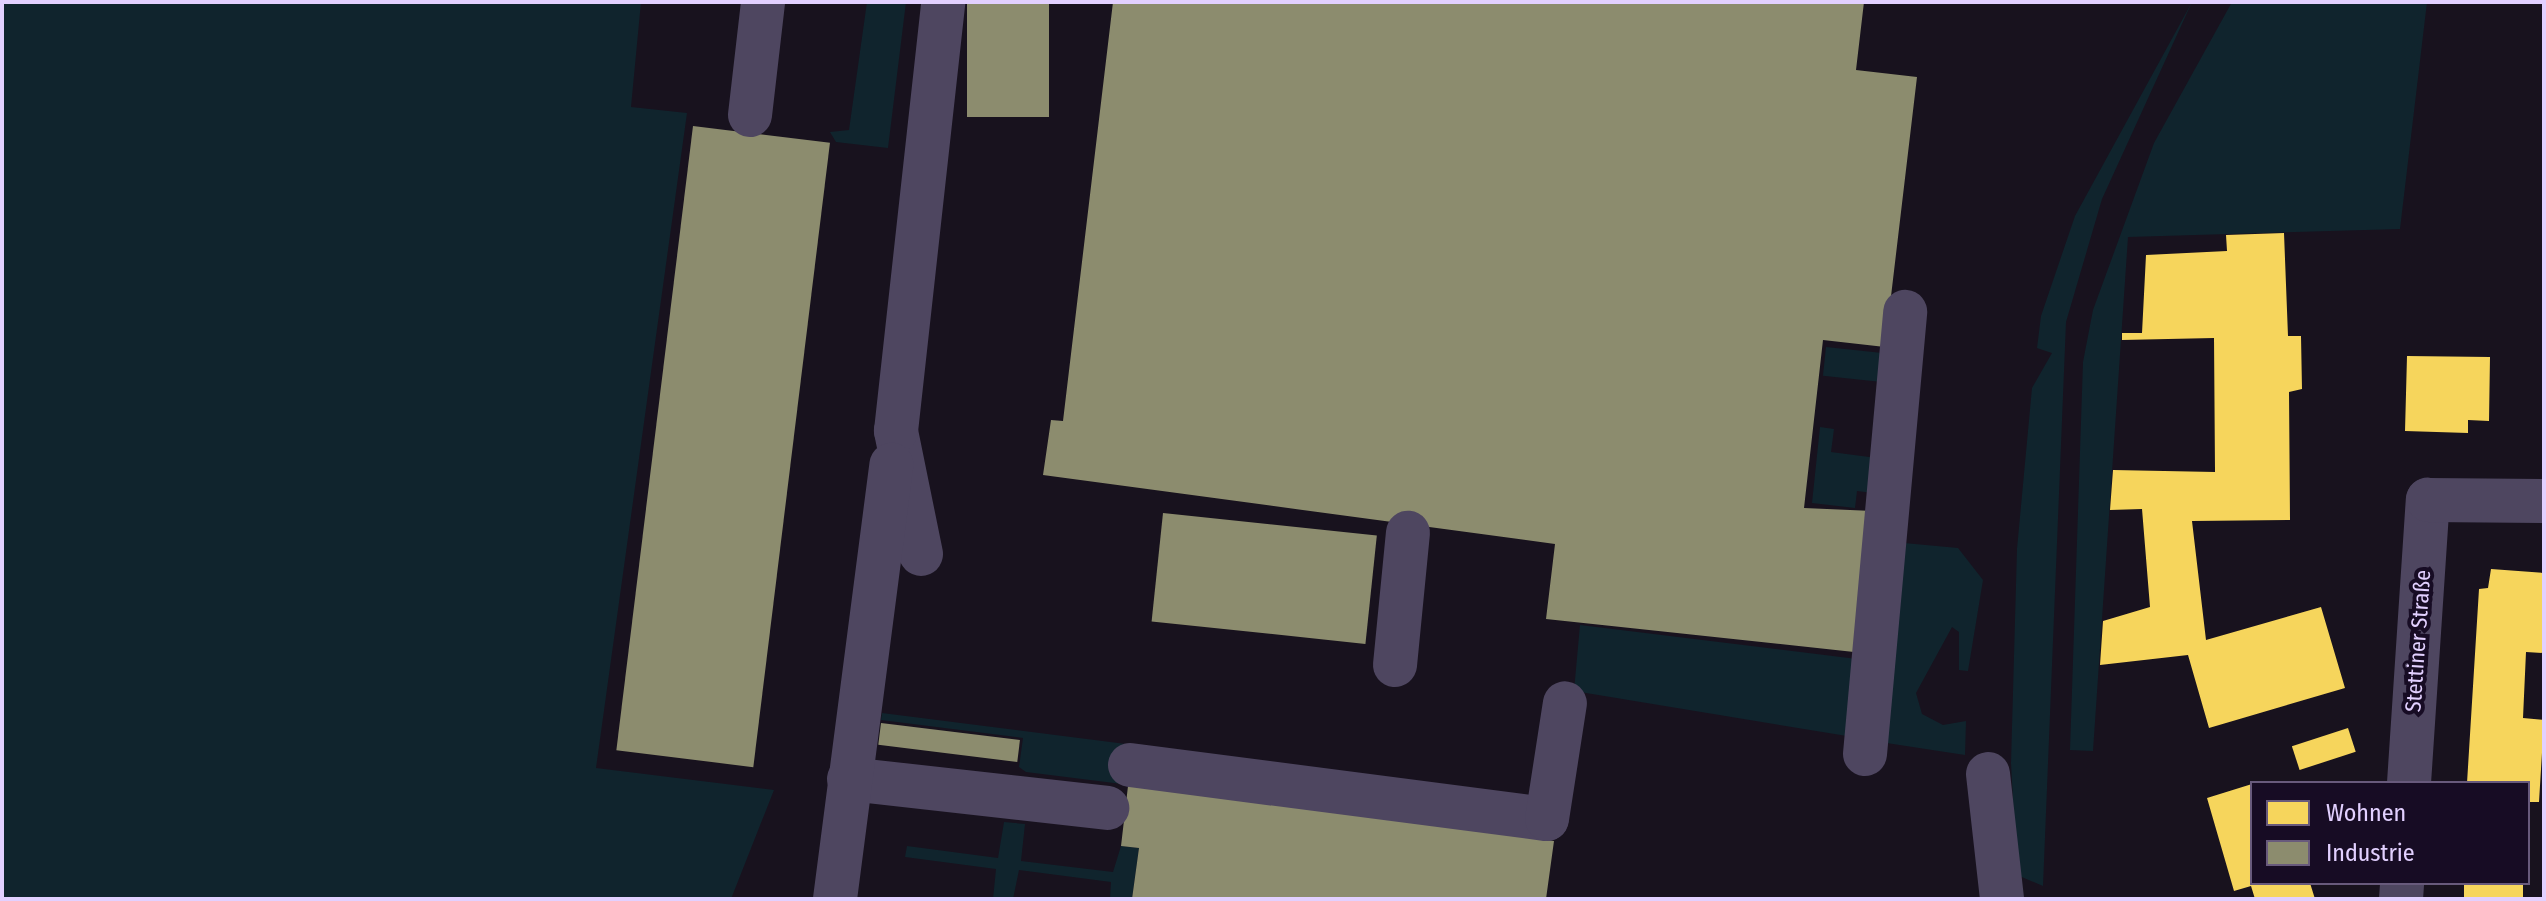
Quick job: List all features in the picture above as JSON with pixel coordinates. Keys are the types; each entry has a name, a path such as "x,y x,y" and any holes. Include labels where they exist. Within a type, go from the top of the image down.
{"street":[{"path":"750,115 763,2"},
{"path":"835,899 896,431 943,2"},
{"path":"1865,754 1905,312"},
{"path":"896,431 921,554"},
{"name":"Stettiner Straße","path":"2409,781 2428,500 2544,501"},
{"path":"1395,665 1408,533"},
{"path":"1130,765 1547,819 1565,703"},
{"path":"1988,774 2002,899"},
{"path":"849,779 1107,808"}],"shaded area":[{"path":"2,2 641,2 631,107 687,113 596,768 774,790 731,899 2,899"},
{"path":"867,2 906,2 888,148 836,142 830,132 849,130"},
{"path":"2192,2 2102,199 2066,322 2043,886 2017,875 2011,763 2017,549 2032,388 2052,353 2037,348 2041,316 2075,216"},
{"path":"2232,2 2427,2 2400,229 2128,237 2093,751 2070,750 2083,362 2093,310 2154,143"},
{"path":"1826,347 1885,353 1882,382 1823,376"},
{"path":"1820,427 1834,429 1831,452 1877,458 1873,493 1857,491 1855,508 1812,503"},
{"path":"1904,543 1958,548 1983,580 1968,671 1959,670 1959,632 1952,627 1916,693 1922,714 1943,725 1966,721 1965,755 1880,742"},
{"path":"1580,625 1865,660 1853,737 1574,691"},
{"path":"882,713 1126,744 1122,784 1026,772 1019,767 1023,738 881,720"},
{"path":"1004,822 1025,824 1021,861 1113,872 1121,846 1139,848 1132,899 1110,899 1111,882 1019,870 1013,899 993,899 996,869 905,857 907,846 998,858"}],"building: Wohnen":[{"path":"2284,233 2288,336 2301,336 2302,389 2289,392 2290,520 2192,521 2206,640 2321,607 2345,688 2209,728 2188,655 2100,665 2103,621 2150,607 2142,509 2110,510 2113,470 2215,472 2214,338 2122,340 2122,333 2142,333 2146,255 2227,251 2226,235"},
{"path":"2407,356 2490,357 2489,421 2468,420 2468,433 2405,431"},
{"path":"2491,569 2544,573 2544,653 2526,652 2523,718 2544,720 2539,802 2530,802 2530,781 2467,781 2479,589 2488,588"},
{"path":"2348,728 2356,752 2300,770 2292,746"},
{"path":"2250,785 2250,885 2311,885 2315,899 2255,899 2251,886 2234,891 2207,798"},
{"path":"2464,885 2523,885 2523,899 2464,899"}],"building: Industrie":[{"path":"967,2 1049,2 1049,117 967,117"},
{"path":"1113,2 1864,2 1856,70 1917,77 1885,347 1823,340 1804,508 1873,511 1854,652 1546,619 1555,544 1043,475 1051,420 1063,421"},
{"path":"693,126 830,143 753,767 616,750"},
{"path":"1163,513 1377,535 1365,644 1152,621"},
{"path":"881,723 1020,740 1017,762 878,745"},
{"path":"1128,786 1554,841 1546,899 1132,899 1139,848 1121,846"}]}
